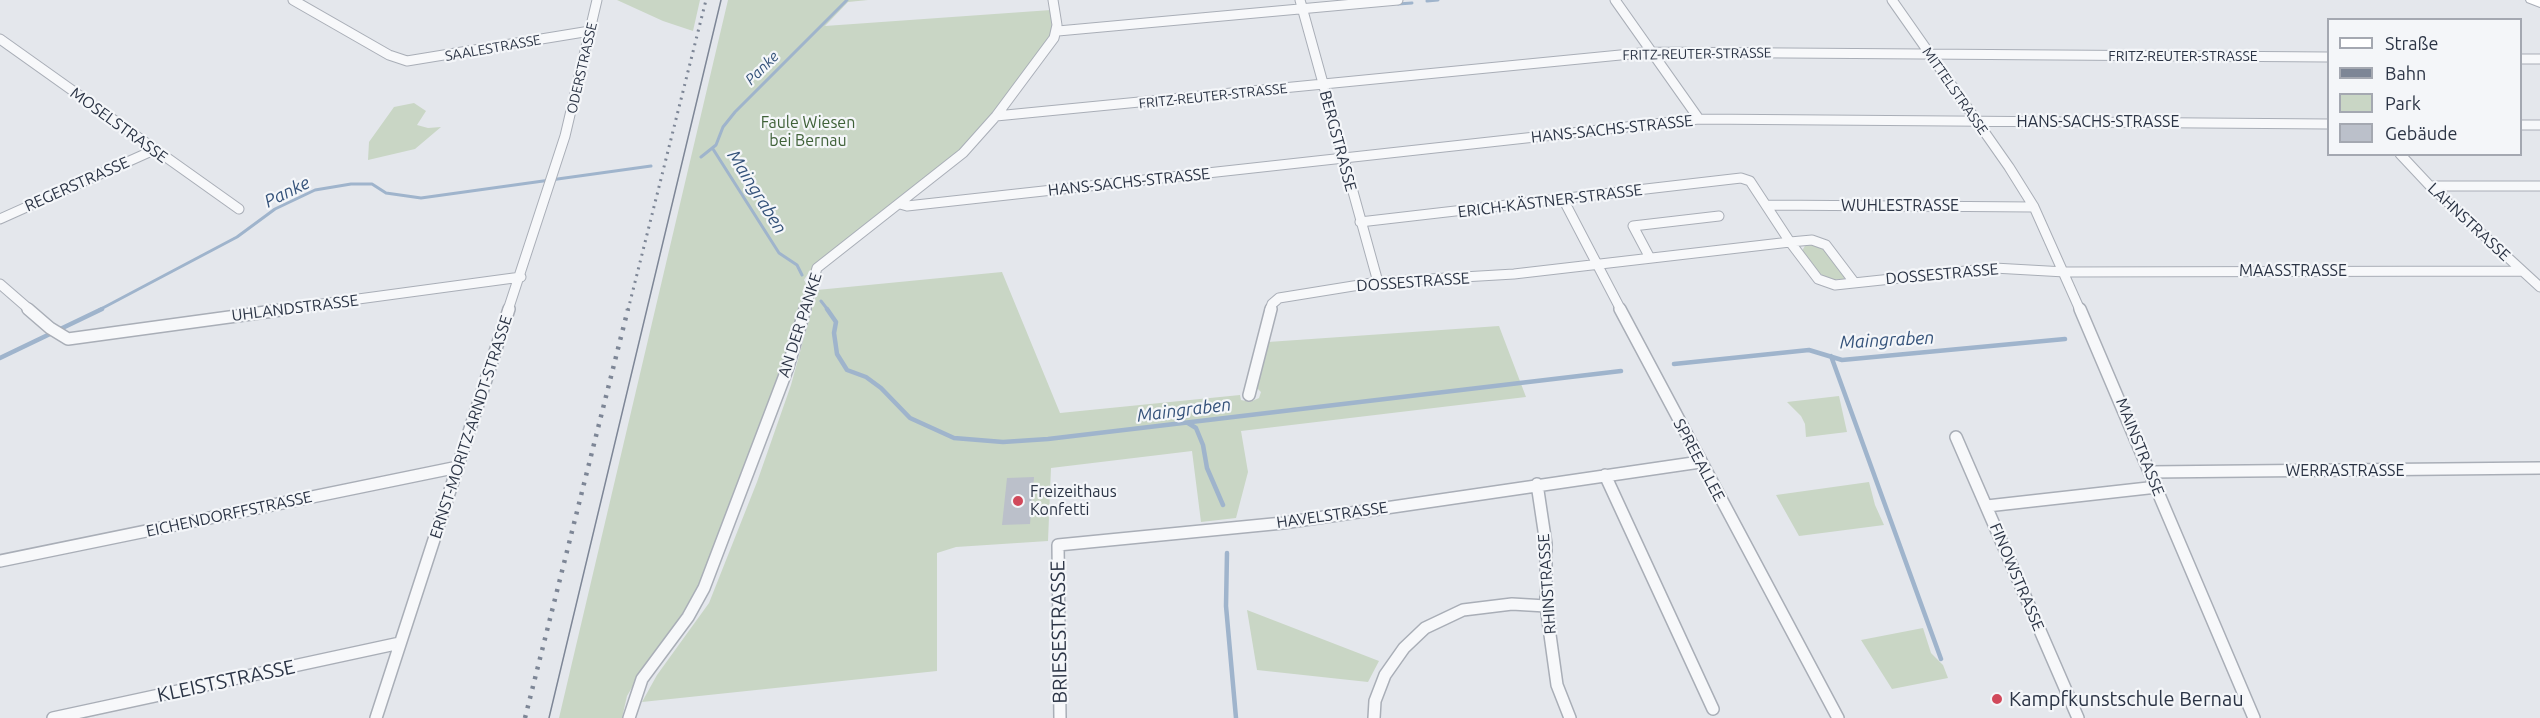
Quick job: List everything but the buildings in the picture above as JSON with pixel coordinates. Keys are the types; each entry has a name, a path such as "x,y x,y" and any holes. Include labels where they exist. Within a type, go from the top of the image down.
{"main road":[{"path":"2531,0 2540,4"}],"street":[{"name":"SAALESTRASSE","path":"293,0 396,59 420,60 590,31"},
{"name":"ODERSTRASSE","path":"566,136 597,0"},
{"path":"1053,0 1058,31 1398,0"},
{"name":"BERGSTRASSE","path":"1300,0 1378,282"},
{"path":"1615,0 1699,119"},
{"name":"MITTELSTRASSE","path":"1892,0 2018,181"},
{"name":"AN DER PANKE","path":"629,718 642,680 688,616 704,588 788,367 817,268 963,153 996,116 1058,31"},
{"name":"MOSELSTRASSE","path":"0,39 238,209"},
{"name":"FRITZ-REUTER-STRASSE","path":"996,116 1651,52 2327,57"},
{"path":"2522,59 2540,59"},
{"name":"HANS-SACHS-STRASSE","path":"900,204 907,206 1699,119 2327,124"},
{"path":"2522,125 2540,125"},
{"name":"ERNST-MORITZ-ARNDT-STRASSE","path":"376,718 566,136"},
{"name":"REGERSTRASSE","path":"0,219 154,150"},
{"name":"LAHNSTRASSE","path":"2402,156 2430,186 2540,287"},
{"name":"ERICH-KÄSTNER-STRASSE","path":"1360,222 1741,178 1750,182 1766,205"},
{"name":"MAINSTRASSE","path":"2018,181 2034,207 2065,272 2254,718"},
{"path":"2430,186 2540,186"},
{"name":"SPREEALLEE","path":"1563,199 1700,462 1838,718"},
{"path":"1766,205 1790,242"},
{"name":"WUHLESTRASSE","path":"1766,205 2034,207"},
{"path":"1650,258 1633,226 1719,216"},
{"name":"DOSSESTRASSE","path":"1249,395 1272,304 1279,298 1378,282 1514,274 1812,240 1827,245 1854,282"},
{"name":"DOSSESTRASSE","path":"1790,242 1822,282 1835,285 1994,268 2065,272"},
{"name":"MAASSTRASSE","path":"2065,272 2522,271"},
{"name":"UHLANDSTRASSE","path":"0,284 50,328 65,337 521,277"},
{"name":"FINOWSTRASSE","path":"1956,437 2078,718"},
{"name":"HAVELSTRASSE","path":"1058,545 1283,523 1537,484 1700,462"},
{"name":"EICHENDORFFSTRASSE","path":"0,561 458,467"},
{"name":"WERRASTRASSE","path":"2150,472 2540,468"},
{"path":"1605,475 1713,710"},
{"name":"RHINSTRASSE","path":"1537,484 1546,544 1546,606 1557,685 1570,718"},
{"path":"1987,506 2157,487"},
{"name":"BRIESESTRASSE","path":"1058,545 1060,718"},
{"path":"1374,718 1375,701 1385,675 1399,654 1425,628 1463,610 1512,604 1546,606"},
{"name":"KLEISTSTRASSE","path":"53,718 400,643"}],"green space":[{"path":"617,0 700,0 693,31 663,21"},
{"name":"Faule Wiesen bei Bernau","path":"728,0 868,0 848,2 825,26 1051,10 1054,26 1052,35 992,118 960,151 821,259 809,272 804,280 806,283 793,334 777,382 700,582 681,618 644,667 627,696 622,718 559,718"},
{"path":"414,103 426,111 417,125 428,128 441,127 415,149 368,160 369,142 394,107"},
{"path":"1806,244 1823,246 1844,273 1844,279 1831,280 1817,272 1802,251"},
{"path":"1002,272 1060,413 1240,395 1241,400 1250,402 1259,398 1261,392 1255,386 1268,342 1499,326 1526,397 1241,431 1248,472 1236,518 1201,522 1192,451 1051,468 1048,541 956,547 937,553 937,671 642,702 657,675 709,603 757,482 791,385 817,290"},
{"path":"1839,396 1847,432 1806,437 1805,424 1801,416 1787,402"},
{"path":"1869,482 1875,505 1884,525 1799,536 1776,495"},
{"path":"1247,610 1379,661 1368,682 1257,670"},
{"path":"1923,628 1931,653 1943,665 1948,678 1892,689 1861,640"}],"waterway":[{"name":"Panke","path":"701,157 716,145 723,127 735,112 847,0"},
{"path":"1427,1 1438,0"},
{"path":"1398,4 1412,3"},
{"name":"Maingraben","path":"713,149 779,253 797,265 802,275"},
{"name":"Panke","path":"99,310 237,237 275,209 315,190 351,184 372,184 386,193 421,198 651,166"},
{"name":"Maingraben","path":"821,301 828,310"},
{"name":"Panke","path":"0,358 102,309"},
{"name":"Maingraben","path":"827,309 836,322 834,333 837,354 847,370 866,377 881,388 910,418 954,438 1003,442 1048,439 1621,371"},
{"name":"Maingraben","path":"1831,357 1842,360 2065,339"},
{"name":"Maingraben","path":"1674,364 1809,350 1831,357"},
{"path":"1831,357 1941,659"},
{"path":"1188,423 1196,428 1203,445 1207,468 1223,505"},
{"path":"1227,553 1226,606 1236,718"}],"tram line":[{"path":"549,718 721,0"}],"railway":[{"path":"628,310 706,0"},
{"path":"525,718 628,309"}],"place":[{"name":"Freizeithaus Konfetti","path":"1018,501"},
{"name":"Kampfkunstschule Bernau","path":"1997,699"}]}
